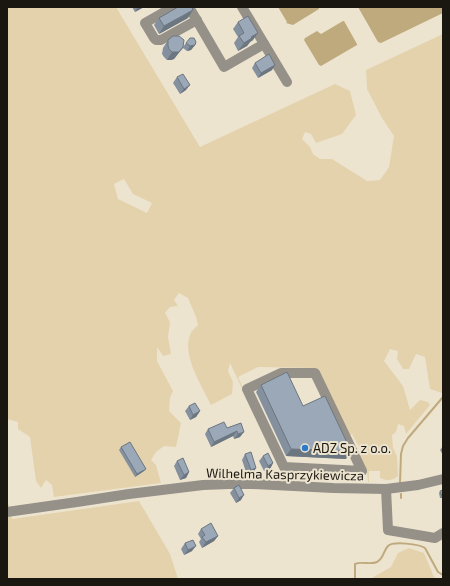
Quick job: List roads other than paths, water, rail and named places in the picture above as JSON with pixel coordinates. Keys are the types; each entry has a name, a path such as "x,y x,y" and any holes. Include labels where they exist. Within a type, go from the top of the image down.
{"street":[{"path":"173,7 145,23 156,40 160,40 197,20"},
{"path":"189,7 224,67 264,44"},
{"path":"242,7 287,82"},
{"path":"362,471 284,467 247,389 281,373 315,373 362,471 363,489"},
{"name":"Wilhelma Kasprzykiewicza","path":"7,512 203,485 252,484 386,489 418,485 443,479"},
{"path":"386,489 388,530 435,538 443,533"}],"waterway":[{"path":"400,483 401,454 403,446 443,397"},
{"path":"355,579 355,564 377,562 381,559 388,546 391,544 400,543 417,545 425,548 438,572 443,575"}],"place":[{"name":"ADZ Sp. z o.o.","path":"305,448"}]}
